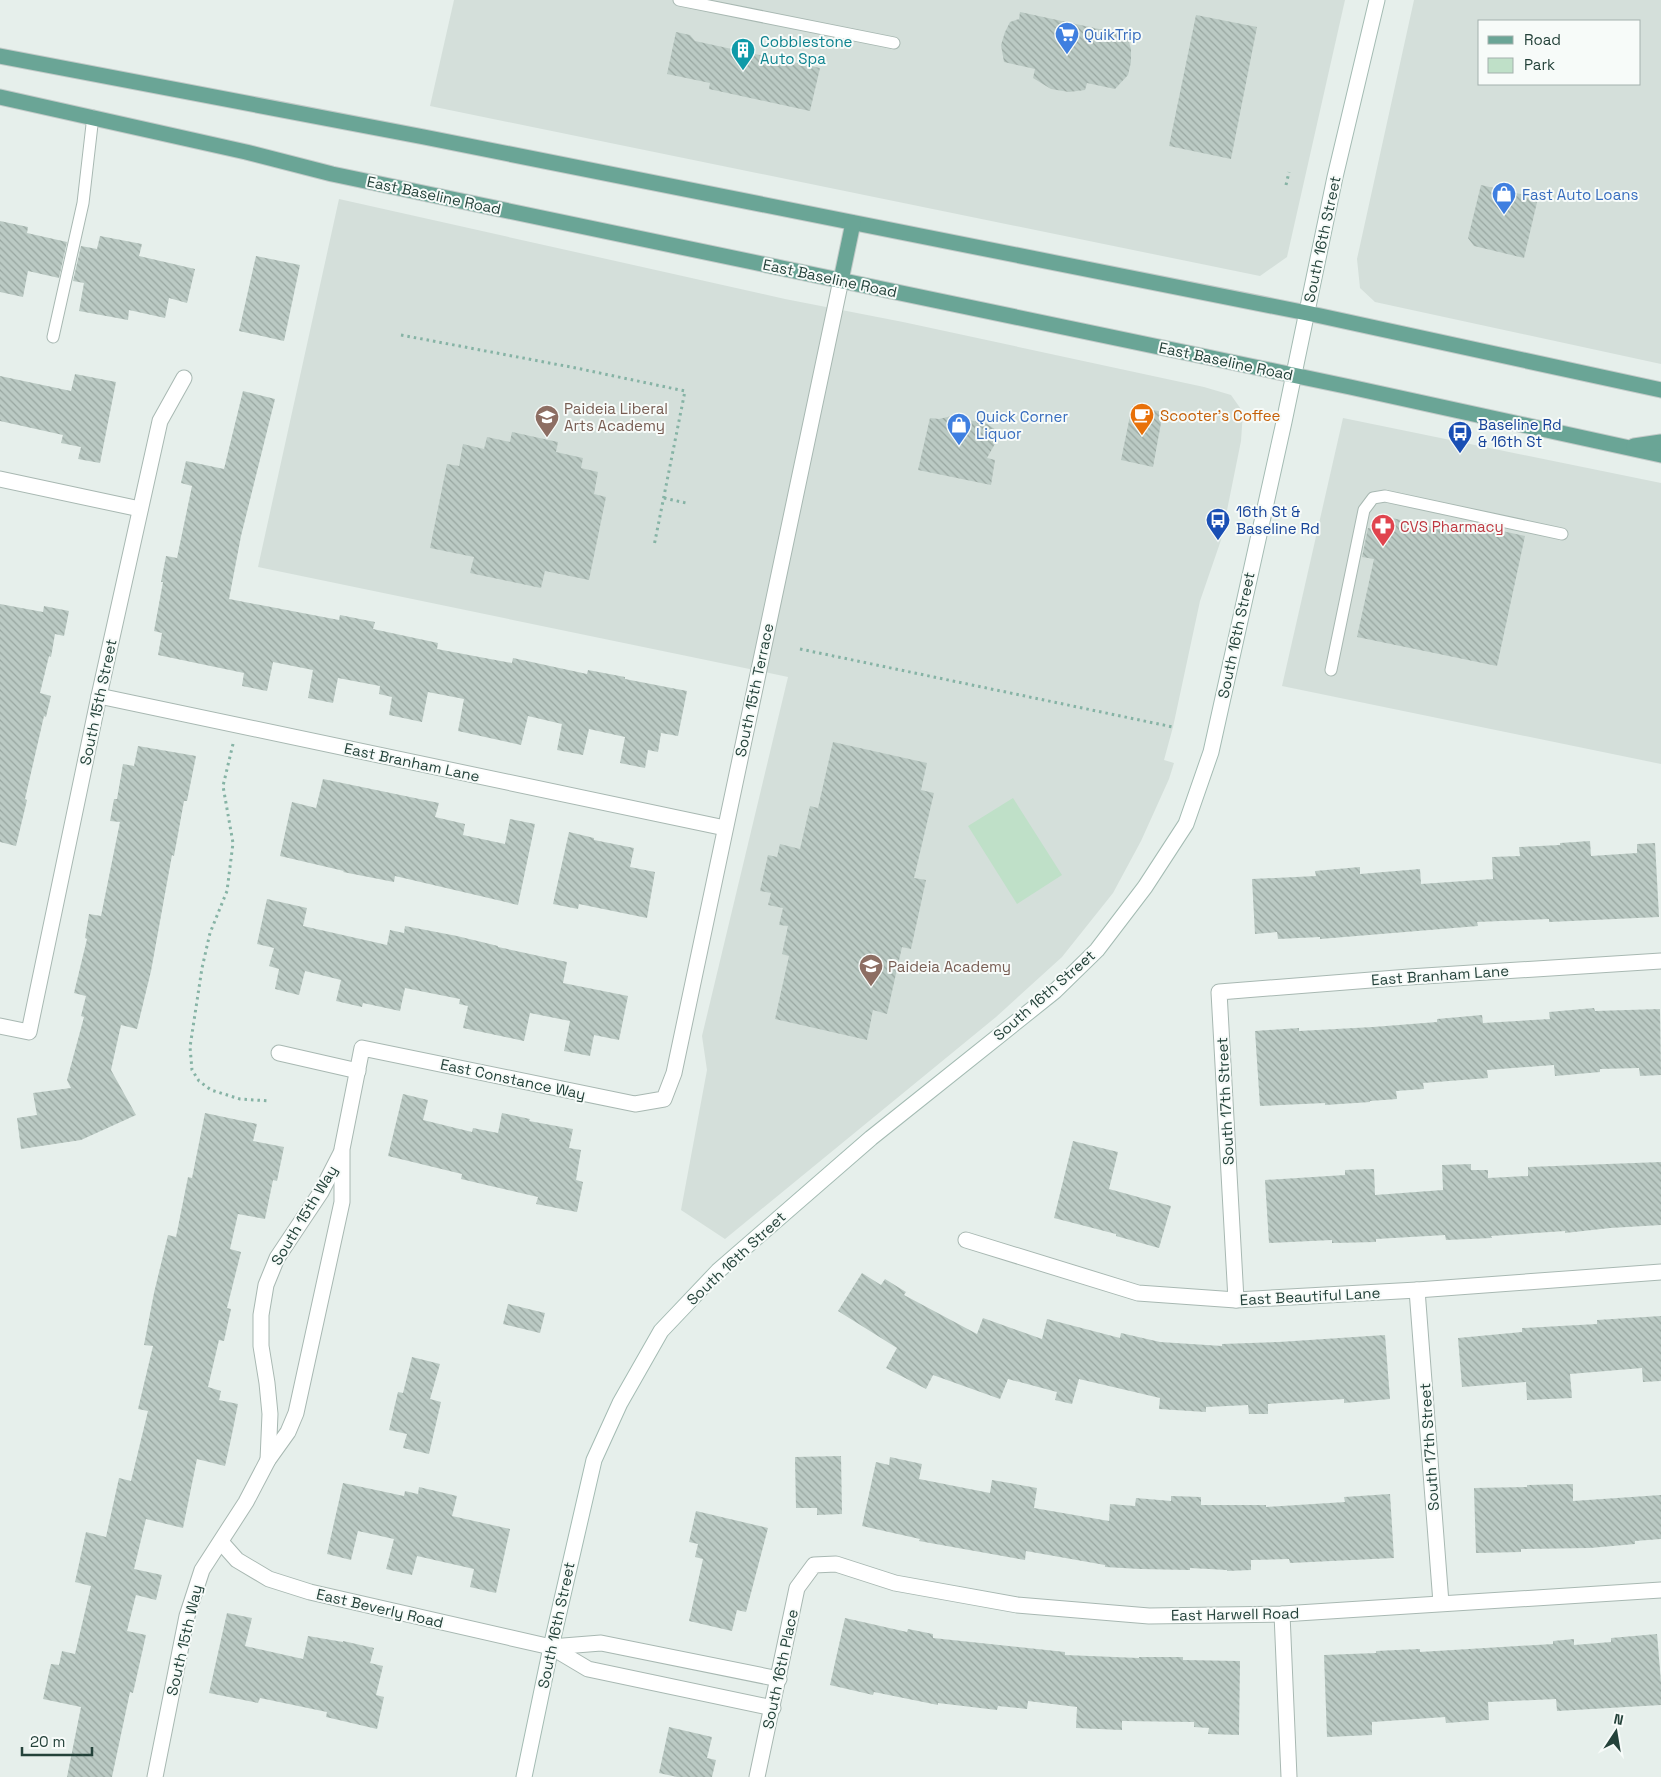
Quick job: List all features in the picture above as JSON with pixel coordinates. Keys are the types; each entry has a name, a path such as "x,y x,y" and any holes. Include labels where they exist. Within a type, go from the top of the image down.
{"main road":[{"path":"0,56 424,137 1307,313 1661,390"},
{"name":"East Baseline Road","path":"0,97 93,116 332,174 841,280 1661,455"},
{"path":"841,280 853,223"},
{"path":"1625,447 1661,442"}],"street":[{"name":"South 16th Street","path":"524,1777 551,1646 594,1460 620,1403 661,1331 718,1271 871,1138 1055,991 1097,950 1144,887 1186,824 1211,752 1335,177 1377,0"},
{"name":"South 15th Terrace","path":"664,1099 674,1073 841,280"},
{"name":"South 15th Street","path":"0,1026 29,1032 99,696 160,421 184,378"},
{"path":"0,479 140,509"},
{"name":"East Branham Lane","path":"99,696 725,828"},
{"name":"East Branham Lane","path":"1219,992 1409,977 1661,961"},
{"name":"South 17th Street","path":"1219,992 1236,1300"},
{"name":"East Constance Way","path":"362,1048 635,1104 664,1099"},
{"name":"South 15th Way","path":"155,1777 187,1616 202,1570 246,1502 268,1460 288,1432 296,1413 342,1202 342,1149 362,1048"},
{"path":"279,1053 358,1071"},
{"name":"South 15th Way","path":"268,1460 270,1414 261,1346 260,1314 266,1285 276,1258 321,1192 342,1149"},
{"name":"East Beautiful Lane","path":"966,1240 1138,1293 1236,1300 1417,1290 1661,1272"},
{"name":"South 17th Street","path":"1417,1290 1442,1603"},
{"name":"East Beverly Road","path":"221,1542 237,1560 269,1579 310,1592 551,1646 601,1644 779,1679"},
{"name":"East Harwell Road","path":"814,1565 836,1564 895,1583 1017,1605 1149,1616 1282,1614 1661,1590"},
{"name":"South 16th Place","path":"757,1777 797,1588 814,1565"},
{"path":"1282,1614 1289,1777"},
{"name":"East Beverly Road","path":"551,1646 588,1669 772,1708"}],"lane":[{"path":"679,0 894,43"},
{"path":"53,337 84,203 93,116"},
{"path":"1331,670 1364,510 1373,498 1386,496 1562,534"}],"path":[{"path":"1286,186 1289,172"},
{"path":"401,335 685,391 654,546"},
{"path":"664,498 686,503"},
{"path":"800,649 1173,727"},
{"path":"233,744 223,786 233,843 227,891 210,933 202,968 190,1047 192,1070 199,1082 211,1090 240,1099 270,1101"}],"shaded area":[{"path":"454,0 1345,0 1287,257 1260,276 430,106"},
{"path":"1414,0 1661,0 1661,364 1375,302 1360,288 1357,259"},
{"path":"339,199 785,299 903,322 1204,387 1231,395 1243,412 1241,441 1221,540 1200,601 1164,760 1174,763 1169,779 1141,841 1113,893 1062,957 996,1017 725,1239 681,1210 707,1070 702,1036 788,677 258,567"},
{"path":"1343,418 1661,483 1661,764 1282,686"}],"green space":[{"path":"1013,798 1062,875 1017,904 968,826"}],"building":[{"name":"QuikTrip","path":"1020,12 1127,35 1131,49 1128,75 1115,89 1087,83 1085,90 1069,92 1051,89 1033,78 1035,69 1004,62 1001,45 1005,32 1010,22 1019,19"},
{"path":"1196,15 1257,27 1231,159 1169,146"},
{"name":"Cobblestone Auto Spa","path":"676,32 690,35 695,41 820,68 810,111 709,89 710,83 667,74"},
{"name":"Fast Auto Loans","path":"1481,185 1538,198 1524,258 1474,246 1468,238"},
{"path":"0,221 28,227 27,233 67,242 59,278 28,271 23,297 0,292"},
{"path":"100,236 142,244 139,256 195,269 187,303 169,298 165,318 129,310 128,320 79,311 84,283 73,281 81,246 97,249"},
{"path":"256,256 300,265 284,341 239,331"},
{"path":"75,374 116,382 100,463 78,459 81,447 61,443 63,435 0,421 0,376 71,391"},
{"path":"243,391 275,399 241,536 229,599 339,620 340,615 375,622 373,629 438,643 437,649 512,663 513,658 587,674 588,670 687,691 678,736 661,733 658,752 648,750 645,768 620,763 625,737 589,729 583,755 557,750 562,724 528,716 521,745 458,731 464,699 428,692 422,722 389,715 392,697 379,694 380,686 338,678 333,703 308,698 313,670 273,662 267,691 242,686 244,673 158,655 162,633 154,631 166,556 177,558 192,486 181,483 186,461 224,469"},
{"name":"Scooter's Coffee","path":"1132,406 1163,412 1153,467 1121,460"},
{"name":"Quick Corner Liquor","path":"952,416 987,424 1001,433 987,458 995,460 991,485 918,470 930,418 939,419"},
{"path":"512,432 558,442 556,452 583,458 581,468 598,472 594,494 606,497 589,580 545,571 541,588 470,573 474,557 430,548 447,464 459,466 463,444 484,449 487,437 510,442"},
{"name":"CVS Pharmacy","path":"1383,516 1459,533 1461,522 1525,536 1497,666 1357,637 1374,559 1362,557 1368,528 1380,530"},
{"path":"0,604 43,612 44,606 69,611 64,636 55,634 51,657 49,656 40,693 51,696 46,717 44,716 16,846 0,842"},
{"path":"833,742 927,763 921,790 934,793 914,878 926,880 911,949 902,947 887,1014 873,1010 867,1040 775,1019 789,956 782,954 788,926 779,925 783,908 768,905 771,893 760,891 768,855 777,857 780,844 800,849 810,806 818,808"},
{"path":"138,746 196,756 187,801 184,801 174,856 172,855 151,971 137,1029 121,1025 111,1070 136,1115 81,1140 21,1149 17,1118 37,1115 33,1093 71,1088 67,1080 84,1017 81,1016 86,996 74,993 87,939 85,938 89,914 101,916 120,822 110,821 114,799 117,799 123,764 134,766"},
{"path":"323,779 439,803 435,817 465,824 463,835 505,844 510,819 535,824 518,905 395,876 394,882 343,872 280,856 292,802 316,808"},
{"path":"569,832 594,838 594,840 634,848 630,867 655,872 647,918 579,904 578,909 553,904"},
{"path":"1590,841 1591,856 1637,853 1637,844 1655,843 1659,917 1549,922 1549,919 1477,922 1478,926 1320,939 1320,937 1278,939 1277,932 1255,934 1252,879 1316,876 1315,871 1360,867 1360,874 1420,869 1421,884 1493,879 1492,857 1520,856 1519,847"},
{"path":"267,899 307,908 303,926 387,945 390,930 404,933 405,926 457,936 567,962 563,983 628,996 619,1040 594,1035 590,1056 564,1051 570,1021 530,1013 524,1041 463,1028 468,1006 459,1004 460,999 405,988 400,1011 363,1003 362,1007 336,1001 341,980 305,971 299,995 275,989 279,969 269,966 274,948 257,944"},
{"path":"1594,1008 1595,1011 1660,1009 1661,1075 1640,1076 1639,1068 1600,1069 1600,1072 1555,1076 1554,1065 1487,1070 1488,1078 1423,1083 1424,1089 1396,1091 1397,1099 1325,1105 1325,1103 1260,1106 1255,1031 1299,1028 1299,1031 1373,1027 1437,1022 1437,1019 1482,1015 1483,1023 1550,1019 1549,1012"},
{"path":"403,1094 428,1100 423,1120 472,1132 473,1128 498,1133 502,1113 530,1119 529,1121 573,1129 569,1148 581,1150 576,1180 583,1182 577,1212 536,1204 538,1197 461,1179 462,1174 388,1156"},
{"path":"205,1113 257,1124 253,1141 284,1147 277,1181 273,1180 265,1219 238,1214 230,1249 241,1252 227,1308 231,1309 224,1341 219,1340 208,1387 221,1391 219,1400 238,1404 231,1439 225,1466 197,1459 183,1528 146,1519 134,1569 162,1575 156,1600 136,1595 127,1631 146,1635 133,1693 130,1692 112,1777 67,1777 81,1707 43,1699 51,1664 59,1665 62,1651 75,1654 91,1586 75,1582 86,1532 106,1537 119,1478 131,1481 148,1411 138,1409 153,1346 144,1345 154,1293 168,1235 176,1237 188,1177 192,1178"},
{"path":"1073,1141 1118,1152 1109,1189 1171,1206 1159,1248 1116,1236 1116,1234 1054,1218"},
{"path":"1661,1162 1661,1225 1565,1233 1565,1231 1491,1236 1492,1238 1446,1240 1445,1235 1376,1239 1376,1242 1332,1243 1332,1240 1269,1243 1265,1180 1345,1175 1345,1170 1374,1169 1375,1195 1443,1190 1442,1165 1471,1164 1471,1170 1488,1170 1488,1178 1528,1176 1528,1167"},
{"path":"862,1273 881,1285 885,1279 906,1292 904,1295 977,1334 983,1318 1042,1339 1047,1319 1120,1338 1121,1333 1160,1342 1222,1346 1222,1344 1385,1335 1390,1399 1344,1403 1344,1399 1268,1404 1268,1414 1249,1414 1248,1405 1206,1407 1206,1412 1159,1409 1160,1398 1079,1379 1072,1404 1055,1400 1057,1392 1008,1379 1000,1399 933,1375 926,1389 886,1368 897,1348 838,1311"},
{"path":"508,1304 545,1313 540,1333 503,1324"},
{"path":"1661,1316 1661,1381 1643,1382 1642,1368 1570,1374 1572,1398 1527,1400 1526,1382 1462,1387 1458,1338 1522,1332 1522,1328 1597,1324 1597,1320"},
{"path":"412,1357 440,1364 430,1399 441,1402 429,1454 403,1448 407,1434 389,1430 398,1392 403,1393"},
{"path":"841,1456 842,1514 817,1515 817,1508 796,1508 795,1457"},
{"path":"890,1457 922,1464 919,1479 990,1493 992,1480 1037,1488 1034,1508 1109,1521 1110,1504 1135,1506 1136,1498 1171,1501 1171,1496 1201,1497 1201,1505 1266,1505 1266,1507 1345,1502 1344,1497 1390,1494 1394,1558 1290,1563 1289,1559 1251,1560 1251,1570 1140,1569 1105,1567 1105,1565 1026,1551 1025,1560 919,1541 920,1539 862,1526 876,1462 889,1465"},
{"path":"343,1483 404,1496 405,1491 418,1494 419,1487 457,1496 452,1516 510,1529 496,1593 470,1587 474,1569 417,1556 412,1575 386,1569 394,1539 358,1531 351,1560 327,1554"},
{"path":"1573,1484 1573,1501 1661,1495 1661,1539 1635,1541 1635,1544 1590,1548 1521,1549 1521,1552 1476,1553 1474,1488"},
{"path":"696,1511 768,1528 746,1612 737,1610 732,1631 689,1621 703,1559 695,1557 698,1544 689,1542"},
{"path":"227,1613 252,1618 245,1646 303,1659 308,1636 374,1648 370,1663 383,1666 376,1695 384,1697 377,1729 326,1717 327,1712 260,1698 258,1703 209,1693"},
{"path":"845,1618 907,1632 908,1629 933,1634 933,1638 1065,1652 1065,1655 1139,1658 1183,1657 1183,1660 1240,1661 1239,1735 1208,1734 1209,1728 1194,1727 1194,1722 1122,1721 1122,1730 1076,1728 1077,1707 1028,1701 1027,1709 998,1706 997,1710 938,1703 938,1705 874,1692 873,1695 830,1685"},
{"path":"1657,1634 1661,1705 1557,1711 1556,1699 1488,1702 1489,1720 1446,1723 1445,1717 1372,1722 1372,1735 1327,1737 1324,1655 1420,1649 1420,1652 1553,1644 1553,1641 1574,1639 1574,1645 1611,1642 1611,1638"},
{"path":"669,1727 712,1737 707,1758 716,1760 712,1777 677,1777 659,1773"}],"place":[{"name":"QuikTrip","path":"1067,55"},
{"name":"Cobblestone Auto Spa","path":"743,71"},
{"name":"Fast Auto Loans","path":"1504,215"},
{"name":"Scooter's Coffee","path":"1142,436"},
{"name":"Paideia Liberal Arts Academy","path":"547,438"},
{"name":"Quick Corner Liquor","path":"959,446"},
{"name":"Baseline Rd & 16th St","path":"1460,454"},
{"name":"16th St & Baseline Rd","path":"1218,541"},
{"name":"CVS Pharmacy","path":"1383,547"},
{"name":"Paideia Academy","path":"871,987"}]}
